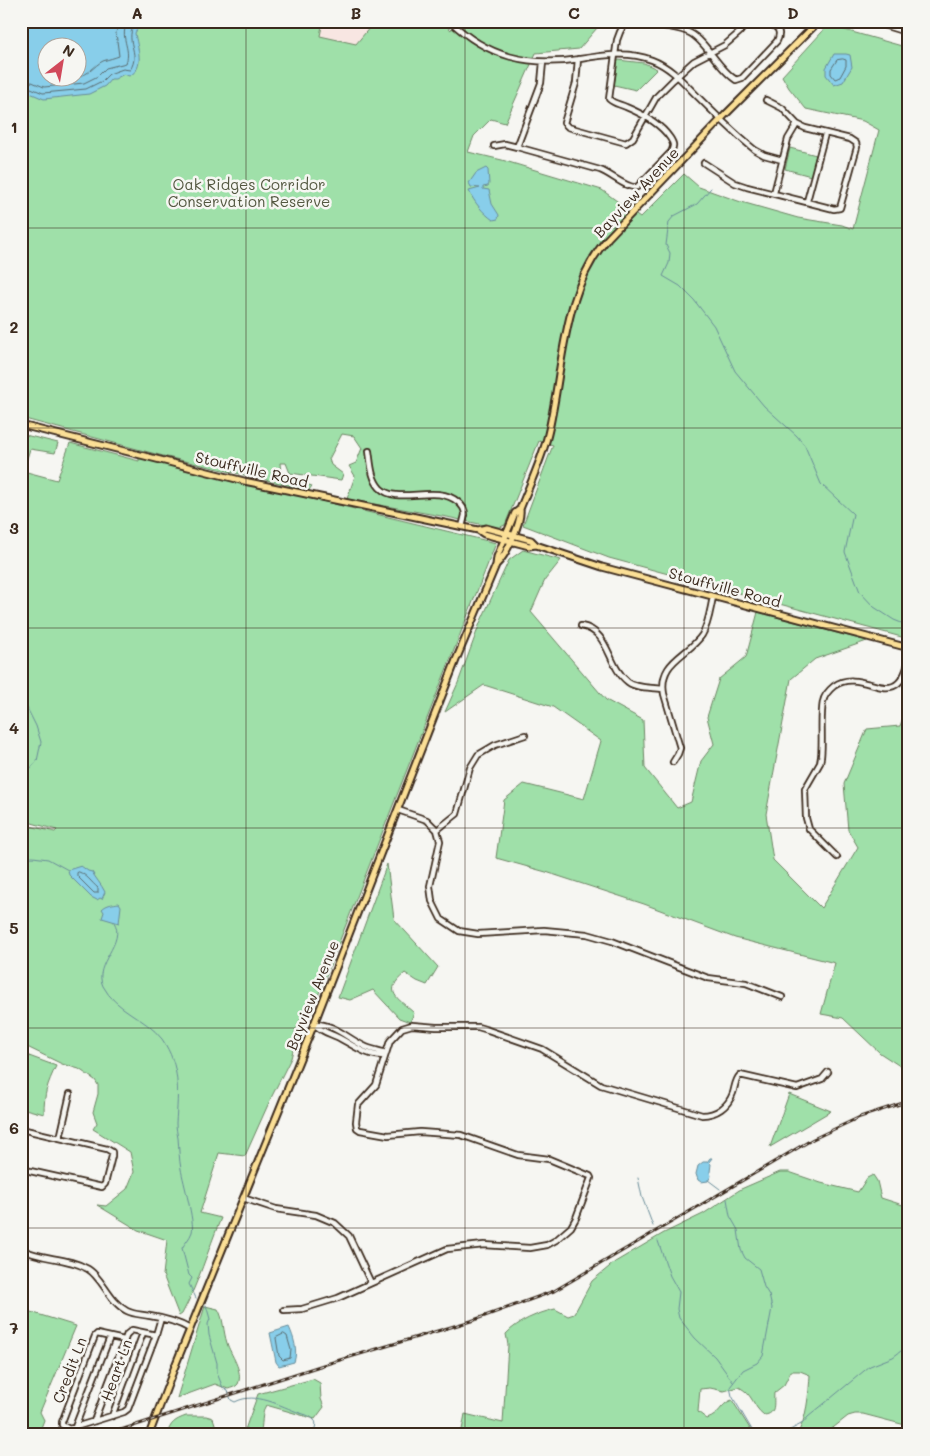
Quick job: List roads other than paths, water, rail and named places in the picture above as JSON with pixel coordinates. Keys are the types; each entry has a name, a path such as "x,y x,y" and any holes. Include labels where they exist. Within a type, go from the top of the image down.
{"main road":[{"name":"Bayview Avenue","path":"149,1435 314,1024 456,660 496,565 497,558 508,537 515,513 520,509 542,455 548,434 567,325 576,296 588,268 600,247 608,238 819,21"},
{"name":"Stouffville Road","path":"21,425 244,481 478,530 486,528 508,537 531,540 536,544 602,567 909,648"}],"street":[{"path":"450,21 468,37 492,51 512,58 543,62 630,54 653,60 677,76 721,120 755,150 764,155 782,160"},
{"path":"494,146 505,144 600,170 610,174 628,187 637,187 674,148 674,144 661,127 645,116 630,108 615,104 609,99 620,32 626,21"},
{"path":"649,21 664,27 690,32 727,74 736,80 742,78 780,35 780,31 766,21"},
{"path":"578,59 576,82 564,120 565,125 626,143 634,138 657,96 694,61 732,40 748,21"},
{"path":"870,21 909,33"},
{"path":"517,147 541,83 543,62"},
{"path":"704,163 735,183 834,209 840,208 857,147 856,143 850,139 805,128 797,124 782,108 766,100"},
{"path":"774,193 790,135 797,124"},
{"path":"807,201 825,134"},
{"path":"369,451 372,473 376,483 384,492 397,494 439,493 450,496 460,503 465,512 462,526"},
{"path":"673,762 680,748 663,689 665,676 676,658 697,642 702,635 713,597"},
{"path":"581,626 589,627 603,640 619,672 628,682 649,688 663,689"},
{"path":"837,857 809,829 805,809 805,789 820,763 823,701 830,690 846,680 884,688 893,687 903,679 909,660"},
{"path":"437,830 457,814 470,768 478,755 495,745 525,735"},
{"path":"398,810 427,820 437,830 440,841 430,886 432,901 441,919 459,931 478,934 544,930 587,934 612,941 708,978 746,982 782,997"},
{"path":"314,1024 321,1024 343,1033 364,1046 382,1052 385,1056"},
{"path":"284,1310 302,1309 338,1298 447,1249 484,1245 530,1248 547,1245 571,1227 590,1178 590,1176 582,1172 543,1157 518,1155 461,1135 420,1132 388,1135 357,1128 358,1105 376,1084 390,1040 402,1028 412,1025 478,1027 542,1049 583,1076 601,1085 706,1115 718,1111 725,1106 731,1098 736,1079 740,1075 797,1088 822,1079 828,1072"},
{"path":"60,1138 70,1094"},
{"path":"21,1129 107,1149 112,1152 104,1186 99,1188 21,1169"},
{"path":"244,1198 276,1209 316,1215 335,1223 349,1236 371,1283"},
{"path":"21,1248 89,1269 115,1303 126,1311 138,1315 161,1318 190,1329"},
{"path":"75,1427 124,1412 130,1406 161,1318"},
{"path":"94,1420 129,1330 156,1335"},
{"name":"Heart Ln","path":"112,1416 143,1332"},
{"name":"Credit Ln","path":"75,1427 65,1428 62,1422 94,1336 97,1334 124,1340"},
{"path":"75,1427 110,1337"}],"water":[{"path":"21,21 142,21 135,33 139,63 134,72 129,76 124,74 111,79 105,86 89,94 44,99 30,93 21,96"},
{"path":"834,54 850,55 852,67 843,82 834,85 826,75 826,68"},
{"path":"486,168 488,170 489,184 483,187 483,189 489,190 492,204 499,215 498,219 493,220 479,207 469,191 480,188 471,187 469,183 476,173"},
{"path":"81,866 92,872 102,886 105,892 102,899 97,900 91,897 69,875 68,870"},
{"path":"119,903 121,906 119,923 102,918 104,912 102,909 108,905"},
{"path":"712,1158 709,1162 711,1164 711,1176 708,1181 701,1182 696,1174 698,1166 703,1162 707,1162"},
{"path":"289,1327 295,1344 294,1362 279,1366 276,1362 270,1333"}],"waterway":[{"path":"711,188 697,204 674,216 669,222 666,245 670,253 669,263 663,276 680,286 694,300 714,326 735,371 764,406 797,436 805,446 821,484 853,514 845,552 860,592 874,607 894,620 909,626"},
{"path":"21,696 36,726 41,742 37,761 21,779"},
{"path":"21,858 48,859 68,870"},
{"path":"909,877 906,882 904,897 904,900 909,903 909,913"},
{"path":"114,922 117,930 116,938 102,970 103,986 115,1002 155,1031 162,1039 168,1049 175,1070 177,1080 176,1125 182,1175 192,1227 192,1232 182,1248 189,1275 192,1278 189,1284 196,1298"},
{"path":"909,927 905,944 909,952"},
{"path":"638,1178 642,1197 653,1226"},
{"path":"708,1180 720,1189"},
{"path":"727,1199 730,1216 738,1230 741,1250 745,1258 759,1269 772,1308 763,1356 757,1363 743,1370 730,1387 732,1396 755,1435"},
{"path":"658,1241 670,1276 679,1292 677,1309 679,1318 695,1338 715,1357 733,1382"},
{"path":"206,1305 210,1319 208,1324 209,1335 217,1363 217,1373 223,1388 228,1391 231,1400 235,1402 251,1398 260,1399 307,1415 316,1423 313,1435"},
{"path":"781,1435 803,1423 870,1366 893,1357 909,1345"}],"railway":[{"path":"105,1435 323,1365 471,1321 554,1291 813,1139 860,1117 909,1101"}],"park label":[{"name":"Oak Ridges Corridor Conservation Reserve","path":"249,192"}]}
